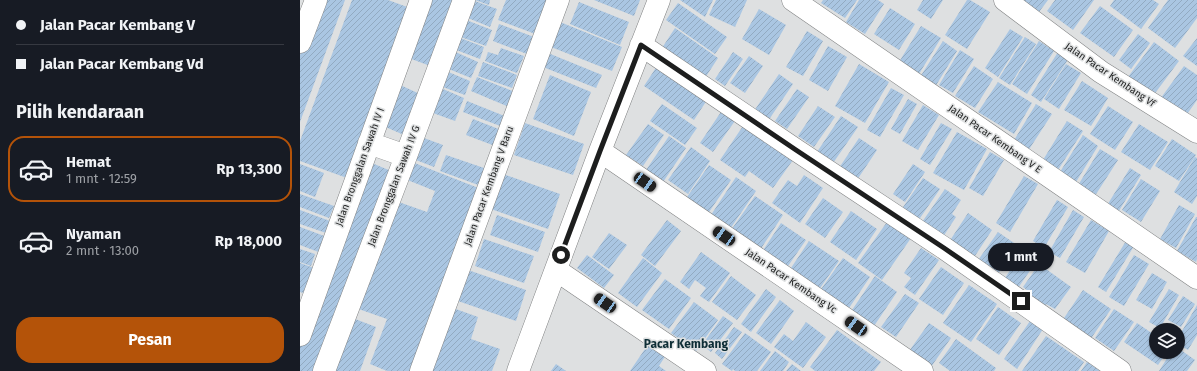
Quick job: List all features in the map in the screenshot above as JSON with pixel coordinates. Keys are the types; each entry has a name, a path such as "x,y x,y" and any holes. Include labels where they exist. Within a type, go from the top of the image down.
{"street":[{"path":"300,42 316,0"},
{"name":"Jalan Bronggalan Sawah IV I","path":"300,335 421,0"},
{"name":"Jalan Bronggalan Sawah IV G","path":"324,371 464,0"},
{"name":"Jalan Pacar Kembang V Baru","path":"421,371 558,0"},
{"path":"518,371 600,151 659,0"},
{"name":"Jalan Pacar Kembang V E","path":"793,0 1197,278"},
{"name":"Jalan Pacar Kembang Vf","path":"1005,0 1101,72 1197,132"},
{"path":"641,45 944,248 1120,371"},
{"path":"369,143 406,156"},
{"name":"Jalan Pacar Kembang Vc","path":"600,151 922,371"},
{"path":"556,270 705,371"}],"building":[{"path":"320,0 345,0 300,122 300,55"},
{"path":"352,0 388,0 410,8 347,178 300,161 300,141"},
{"path":"427,0 461,0 433,67 406,57"},
{"path":"472,0 497,9 490,27 463,16"},
{"path":"475,0 490,0 489,5"},
{"path":"506,0 551,0 538,35 498,20"},
{"path":"594,0 640,0 634,16"},
{"path":"680,0 713,0 705,17"},
{"path":"716,0 747,0 735,27 709,15"},
{"path":"823,0 857,0 845,18 821,3"},
{"path":"859,0 878,0 884,4 865,34 846,22"},
{"path":"923,0 943,0 931,19 917,10"},
{"path":"967,0 970,0 990,12 967,49 945,35"},
{"path":"1023,0 1048,0 1039,12"},
{"path":"1055,0 1094,0 1073,30 1047,11"},
{"path":"1114,0 1153,0 1159,4 1141,29 1110,6"},
{"path":"1168,0 1197,0 1197,18 1175,48 1148,28"},
{"path":"579,2 629,22 620,45 570,24"},
{"path":"678,3 727,37 715,54 666,20"},
{"path":"1100,6 1133,30 1114,57 1080,33"},
{"path":"890,8 915,24 899,50 874,34"},
{"path":"759,9 786,25 769,55 742,39"},
{"path":"461,18 492,30 486,46 455,35"},
{"path":"560,22 622,47 612,71 551,47"},
{"path":"499,24 534,37 527,54 493,41"},
{"path":"921,26 941,38 919,74 899,62"},
{"path":"675,28 718,58 705,78 662,48"},
{"path":"1010,29 1023,37 998,77 985,68"},
{"path":"807,31 823,41 803,76 786,67"},
{"path":"1138,34 1150,43 1131,69 1119,60"},
{"path":"455,36 484,47 480,59 451,48"},
{"path":"1025,37 1036,44 1010,85 999,78"},
{"path":"1197,38 1197,66 1183,56"},
{"path":"943,41 957,51 935,87 920,77"},
{"path":"1039,41 1054,51 1027,94 1012,84"},
{"path":"1154,42 1179,61 1153,96 1128,77"},
{"path":"828,46 847,57 828,91 809,80"},
{"path":"501,48 524,56 517,73 485,61 488,52 498,55"},
{"path":"451,50 478,62 471,78 444,67"},
{"path":"960,50 974,59 953,93 939,85"},
{"path":"733,52 743,59 725,86 715,79"},
{"path":"1058,52 1069,58 1041,102 1031,95"},
{"path":"548,53 602,75 596,88 543,67"},
{"path":"749,56 763,66 745,93 730,83"},
{"path":"483,62 517,75 512,88 478,76"},
{"path":"659,63 709,97 694,120 644,86"},
{"path":"859,64 889,82 865,123 835,106"},
{"path":"1066,64 1081,73 1059,109 1044,99"},
{"path":"974,66 993,79 975,108 955,96"},
{"path":"1184,66 1197,75 1197,100 1183,120 1158,102"},
{"path":"446,71 470,81 465,95 440,86"},
{"path":"779,74 793,84 768,121 754,111"},
{"path":"550,75 591,92 574,136 533,119"},
{"path":"477,77 515,92 509,107 471,91"},
{"path":"1082,81 1108,98 1091,126 1064,110"},
{"path":"998,82 1032,103 1014,134 978,112"},
{"path":"398,84 422,95 404,135 381,125"},
{"path":"891,88 904,95 880,137 867,130"},
{"path":"443,89 464,98 455,121 433,113"},
{"path":"797,89 809,97 787,129 775,121"},
{"path":"908,99 917,104 900,134 891,129"},
{"path":"467,101 507,117 503,127 463,112"},
{"path":"662,104 697,128 685,145 650,121"},
{"path":"1036,104 1052,114 1028,151 1013,142"},
{"path":"923,105 939,115 918,150 902,141"},
{"path":"818,106 835,117 814,147 798,136"},
{"path":"1108,106 1133,122 1115,150 1090,134"},
{"path":"723,109 737,118 713,152 700,143"},
{"path":"841,116 858,127 831,166 815,155"},
{"path":"473,119 501,130 495,146 466,135"},
{"path":"1067,121 1083,131 1058,170 1043,160"},
{"path":"525,123 584,144 573,175 514,155"},
{"path":"941,123 952,129 930,165 920,159"},
{"path":"648,124 664,135 643,166 626,155"},
{"path":"1139,124 1168,142 1150,170 1121,152"},
{"path":"743,126 793,160 773,188 749,171 745,177 720,160"},
{"path":"957,132 987,149 964,190 933,173"},
{"path":"1083,135 1098,146 1076,182 1060,172"},
{"path":"669,136 686,148 659,188 642,176"},
{"path":"424,138 443,145 434,167 416,160"},
{"path":"859,138 877,150 855,183 837,171"},
{"path":"1172,139 1196,155 1179,181 1155,166"},
{"path":"691,147 710,161 688,194 668,180"},
{"path":"1100,149 1118,160 1091,202 1074,192"},
{"path":"990,152 1004,160 983,196 969,188"},
{"path":"446,155 487,169 481,186 440,171"},
{"path":"1195,157 1197,158 1197,196 1192,204 1174,192"},
{"path":"367,161 391,171 317,371 300,371 300,342"},
{"path":"412,162 481,189 410,371 387,371 370,364 387,319 353,307 393,200 427,212 435,191 405,179"},
{"path":"300,164 324,173 315,197 300,191"},
{"path":"913,164 925,172 905,202 893,194"},
{"path":"709,165 731,180 707,215 685,200"},
{"path":"1130,168 1141,175 1117,214 1106,207"},
{"path":"503,174 560,194 548,229 491,209"},
{"path":"804,175 823,188 800,223 772,203 788,180 797,186"},
{"path":"1024,176 1038,184 1010,232 996,223"},
{"path":"736,177 756,191 730,229 711,215"},
{"path":"923,178 940,189 918,221 901,210"},
{"path":"1141,179 1160,191 1141,222 1122,210"},
{"path":"945,189 961,200 952,214 956,217 941,240 920,225"},
{"path":"300,194 334,206 329,218 300,207"},
{"path":"755,196 783,215 760,250 731,230"},
{"path":"823,198 843,212 825,238 805,224"},
{"path":"1057,200 1068,207 1044,248 1033,241"},
{"path":"1179,205 1195,214 1176,248 1160,239"},
{"path":"300,210 330,221 326,233 300,224"},
{"path":"1073,210 1084,217 1060,258 1049,252"},
{"path":"851,211 877,229 856,260 830,242"},
{"path":"968,213 992,230 973,259 949,242"},
{"path":"497,215 545,232 538,252 490,235"},
{"path":"1196,217 1197,259 1196,262 1177,251"},
{"path":"667,220 681,231 655,266 641,255"},
{"path":"1091,220 1109,231 1085,273 1066,262"},
{"path":"887,222 911,238 882,280 858,263"},
{"path":"781,223 806,240 786,269 762,252"},
{"path":"300,227 327,237 321,253 300,245"},
{"path":"998,232 1017,245 996,277 976,263"},
{"path":"609,233 627,245 609,269 592,257"},
{"path":"484,239 534,256 524,283 475,266"},
{"path":"809,241 839,261 818,291 789,271"},
{"path":"1126,241 1134,246 1106,292 1098,287"},
{"path":"1026,246 1040,256 1016,291 1003,281"},
{"path":"921,248 939,260 915,295 904,287 911,278 904,273"},
{"path":"300,249 315,254 311,266 300,262"},
{"path":"701,252 730,273 709,302 700,296 706,288 695,280 689,289 680,282"},
{"path":"587,255 614,275 604,288 577,268"},
{"path":"1134,255 1149,264 1124,306 1109,297"},
{"path":"643,258 662,273 637,307 618,293"},
{"path":"843,258 870,277 847,311 819,292"},
{"path":"300,263 317,269 307,294 300,292"},
{"path":"1039,264 1071,287 1055,309 1046,304 1044,308 1025,295 1028,291 1023,287"},
{"path":"941,267 964,283 943,315 919,299"},
{"path":"468,270 526,290 516,321 458,301"},
{"path":"1152,273 1167,282 1152,309 1136,300"},
{"path":"731,276 756,295 737,320 712,302"},
{"path":"875,276 897,292 872,329 850,313"},
{"path":"665,279 691,298 669,329 642,310"},
{"path":"969,285 997,304 971,342 943,323"},
{"path":"766,289 776,297 751,332 741,324"},
{"path":"1169,289 1179,295 1163,323 1149,322"},
{"path":"1083,290 1111,309 1090,340 1062,321"},
{"path":"905,294 919,303 896,337 881,327"},
{"path":"1183,296 1195,304 1183,323 1174,323 1168,320"},
{"path":"780,300 794,311 771,344 756,333"},
{"path":"694,302 718,320 696,351 671,333"},
{"path":"1197,305 1197,335 1188,350 1185,348 1185,326"},
{"path":"998,307 1021,323 999,355 976,339"},
{"path":"453,308 478,317 471,339 500,349 492,371 431,371"},
{"path":"1114,309 1134,322 1114,351 1095,338"},
{"path":"723,316 733,323 711,352 702,345"},
{"path":"350,317 376,327 360,371 330,371"},
{"path":"1030,321 1043,329 1017,369 1004,359"},
{"path":"806,322 826,337 803,368 774,347 784,334 793,341"},
{"path":"929,323 951,338 929,370 907,354"},
{"path":"1137,323 1149,331 1149,359 1124,342"},
{"path":"734,327 742,332 722,359 715,353"},
{"path":"837,330 881,362 874,371 815,371 810,367"},
{"path":"745,333 771,352 757,371 735,371 733,369 732,371 722,364"},
{"path":"1046,336 1084,362 1078,371 1022,371"},
{"path":"956,339 996,368 994,371 950,371 939,363"},
{"path":"649,343 666,355 659,366 666,371 630,371"},
{"path":"775,351 789,362 783,371 760,371"},
{"path":"1185,353 1195,360 1187,371 1159,371 1167,359 1185,359"},
{"path":"1149,359 1162,359 1158,365"},
{"path":"1087,362 1100,371 1081,371"},
{"path":"556,364 566,371 551,371"},
{"path":"792,364 801,371 786,371"}],"district":[{"name":"Pacar Kembang","path":"686,344"}],"route":[{"path":"561,255 641,45 1021,301"}]}
